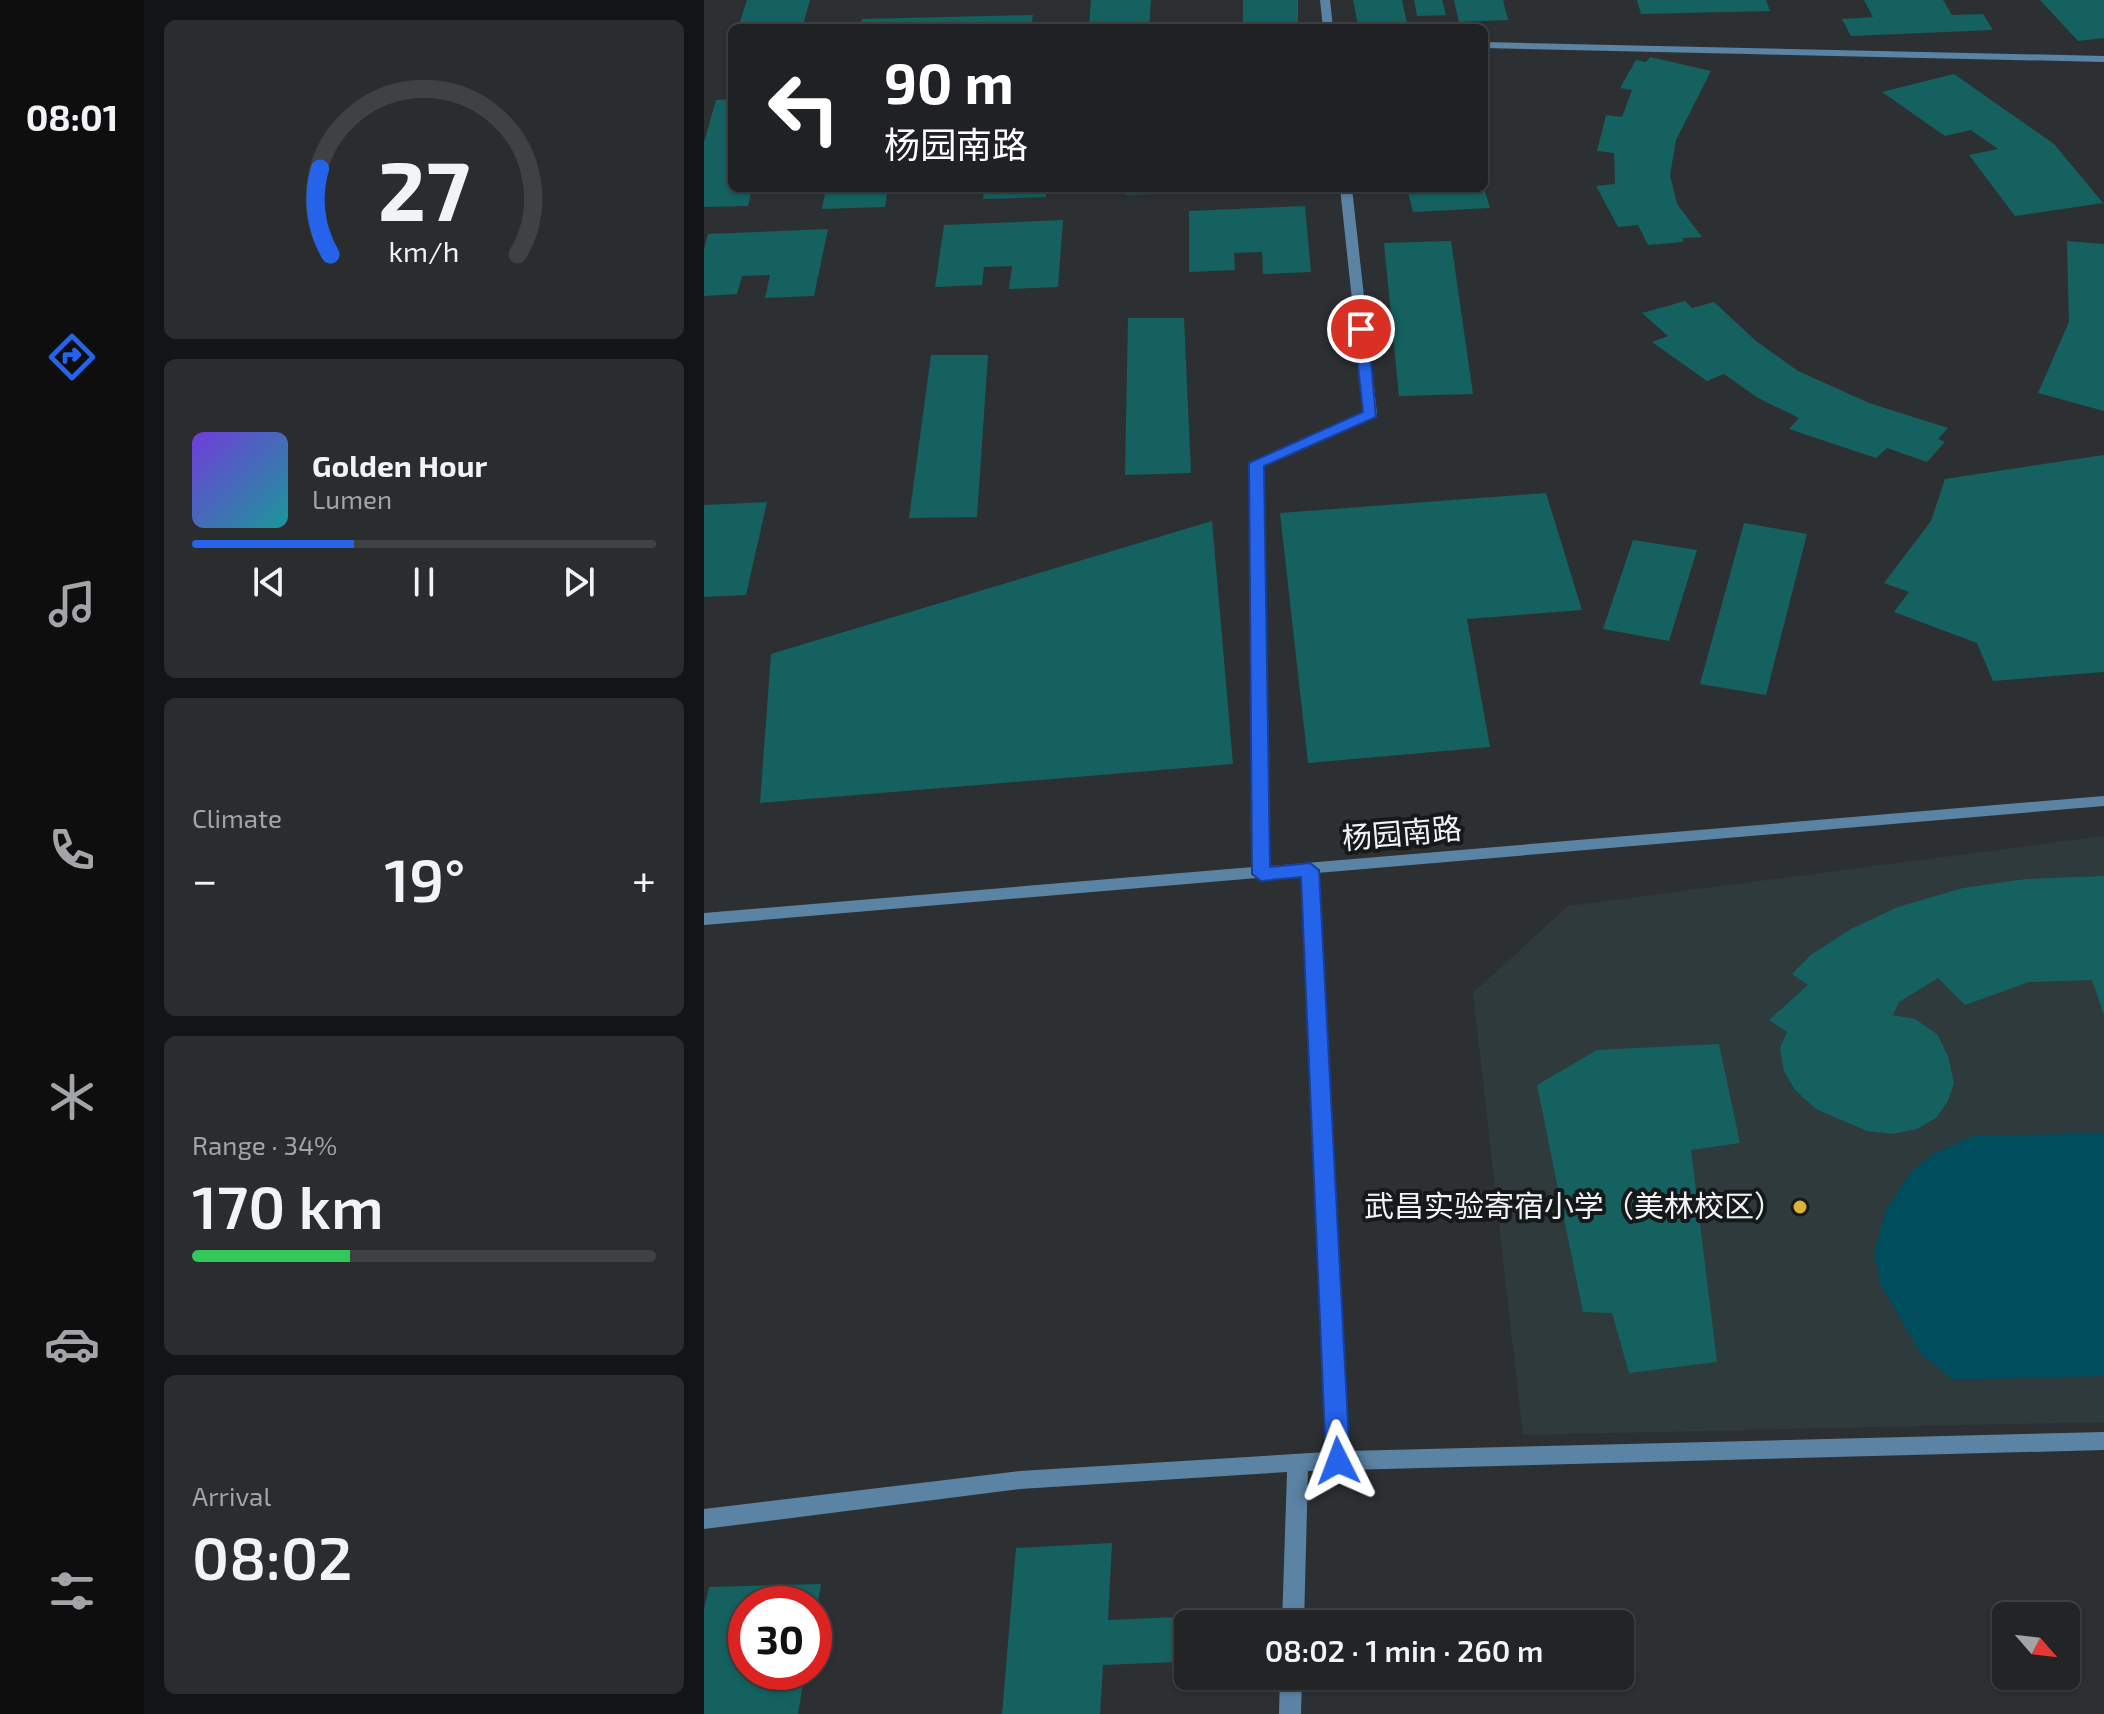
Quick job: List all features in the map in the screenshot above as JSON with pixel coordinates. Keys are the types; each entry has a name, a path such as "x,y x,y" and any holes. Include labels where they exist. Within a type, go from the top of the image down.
{"street":[{"path":"1325,0 1328,24"},
{"path":"1488,45 2104,59"},
{"path":"1261,874 1256,463 1371,414 1346,192"},
{"name":"杨园南路","path":"704,919 2104,801"},
{"path":"1310,870 1338,1461"},
{"path":"704,1519 1020,1480 1298,1462 2104,1441"},
{"path":"1293,1610 1298,1462"},
{"path":"1290,1714 1291,1690"}],"shaded area":[{"name":"武昌实验寄宿小学（美林校区）","path":"2104,836 2104,1422 1523,1435 1473,993 1568,906"},
{"path":"2104,1133 2104,1376 1953,1380 1921,1354 1881,1285 1874,1253 1886,1209 1912,1171 1934,1153 1974,1136"}],"building":[{"path":"747,0 810,0 803,24 739,24"},
{"path":"1091,0 1151,0 1149,24 1089,24"},
{"path":"1243,0 1298,0 1298,24 1243,24"},
{"path":"1353,0 1402,0 1407,23 1358,24"},
{"path":"1414,0 1442,0 1446,15 1417,16"},
{"path":"1454,0 1503,0 1508,20 1459,22"},
{"path":"1637,0 1766,0 1770,11 1641,14"},
{"path":"1864,0 1943,0 1952,15 1983,14 1993,30 1851,36 1842,19 1873,17"},
{"path":"2040,0 2104,0 2104,38 2078,41"},
{"path":"1033,15 1032,24 861,24 862,19"},
{"path":"1650,57 1711,71 1676,140 1670,175 1677,204 1702,237 1648,245 1638,225 1618,227 1596,186 1615,184 1614,153 1597,151 1606,115 1622,117 1632,90 1620,88 1636,60 1646,62"},
{"path":"1954,74 2054,144 2103,203 2015,216 1969,155 1998,149 1971,130 1945,136 1882,92"},
{"path":"728,99 728,192 751,192 748,206 704,207 704,142 716,100"},
{"path":"825,192 887,192 885,207 822,209"},
{"path":"984,192 1046,192 1046,197 983,199"},
{"path":"1126,192 1188,192 1188,193 1126,195"},
{"path":"1408,192 1485,192 1490,208 1413,212"},
{"path":"1305,206 1311,272 1263,274 1262,252 1234,253 1235,270 1189,272 1189,211"},
{"path":"1063,220 1058,287 1009,289 1012,266 984,267 982,285 935,287 944,225"},
{"path":"828,229 814,296 765,298 770,275 742,276 737,294 704,296 704,249 708,234"},
{"path":"1451,241 1473,394 1399,396 1384,243"},
{"path":"2067,241 2104,244 2104,411 2038,393 2069,322"},
{"path":"1685,301 1692,308 1714,302 1756,341 1798,371 1869,403 1948,428 1938,439 1945,442 1927,462 1887,448 1876,458 1789,429 1799,418 1758,398 1724,374 1707,381 1652,342 1668,336 1642,313"},
{"path":"1128,318 1184,318 1191,473 1125,475"},
{"path":"931,355 988,355 977,517 909,518"},
{"path":"2104,455 2104,672 1993,681 1977,643 1894,612 1909,592 1884,583 1931,521 1945,479"},
{"path":"1546,493 1582,610 1467,619 1490,747 1308,763 1280,513"},
{"path":"767,502 746,595 704,597 704,505"},
{"path":"1212,521 1233,764 760,803 771,654"},
{"path":"1744,523 1807,534 1766,695 1700,684"},
{"path":"1633,540 1697,550 1669,641 1603,629"},
{"path":"2104,876 2104,1015 2092,980 2029,982 1965,1005 1938,978 1899,1002 1893,1015 1915,1019 1937,1034 1948,1056 1954,1083 1948,1101 1936,1118 1917,1129 1893,1134 1867,1131 1816,1109 1795,1090 1784,1071 1780,1048 1787,1032 1769,1020 1808,985 1792,974 1812,954 1851,929 1898,907 1963,888 2026,879"},
{"path":"1719,1044 1740,1143 1691,1150 1717,1362 1629,1373 1612,1313 1583,1312 1537,1085 1597,1050"},
{"path":"1112,1543 1108,1620 1174,1617 1174,1662 1103,1665 1100,1714 1002,1714 1016,1548"},
{"path":"821,1584 821,1586 746,1586"},
{"path":"728,1586 728,1690 802,1690 798,1714 704,1714 704,1609 709,1587"}],"place":[{"name":"武昌实验寄宿小学（美林校区）","path":"1800,1207"}],"route":[{"path":"1338,1461 1310,870 1261,874 1256,463 1371,414 1361,329"}]}
